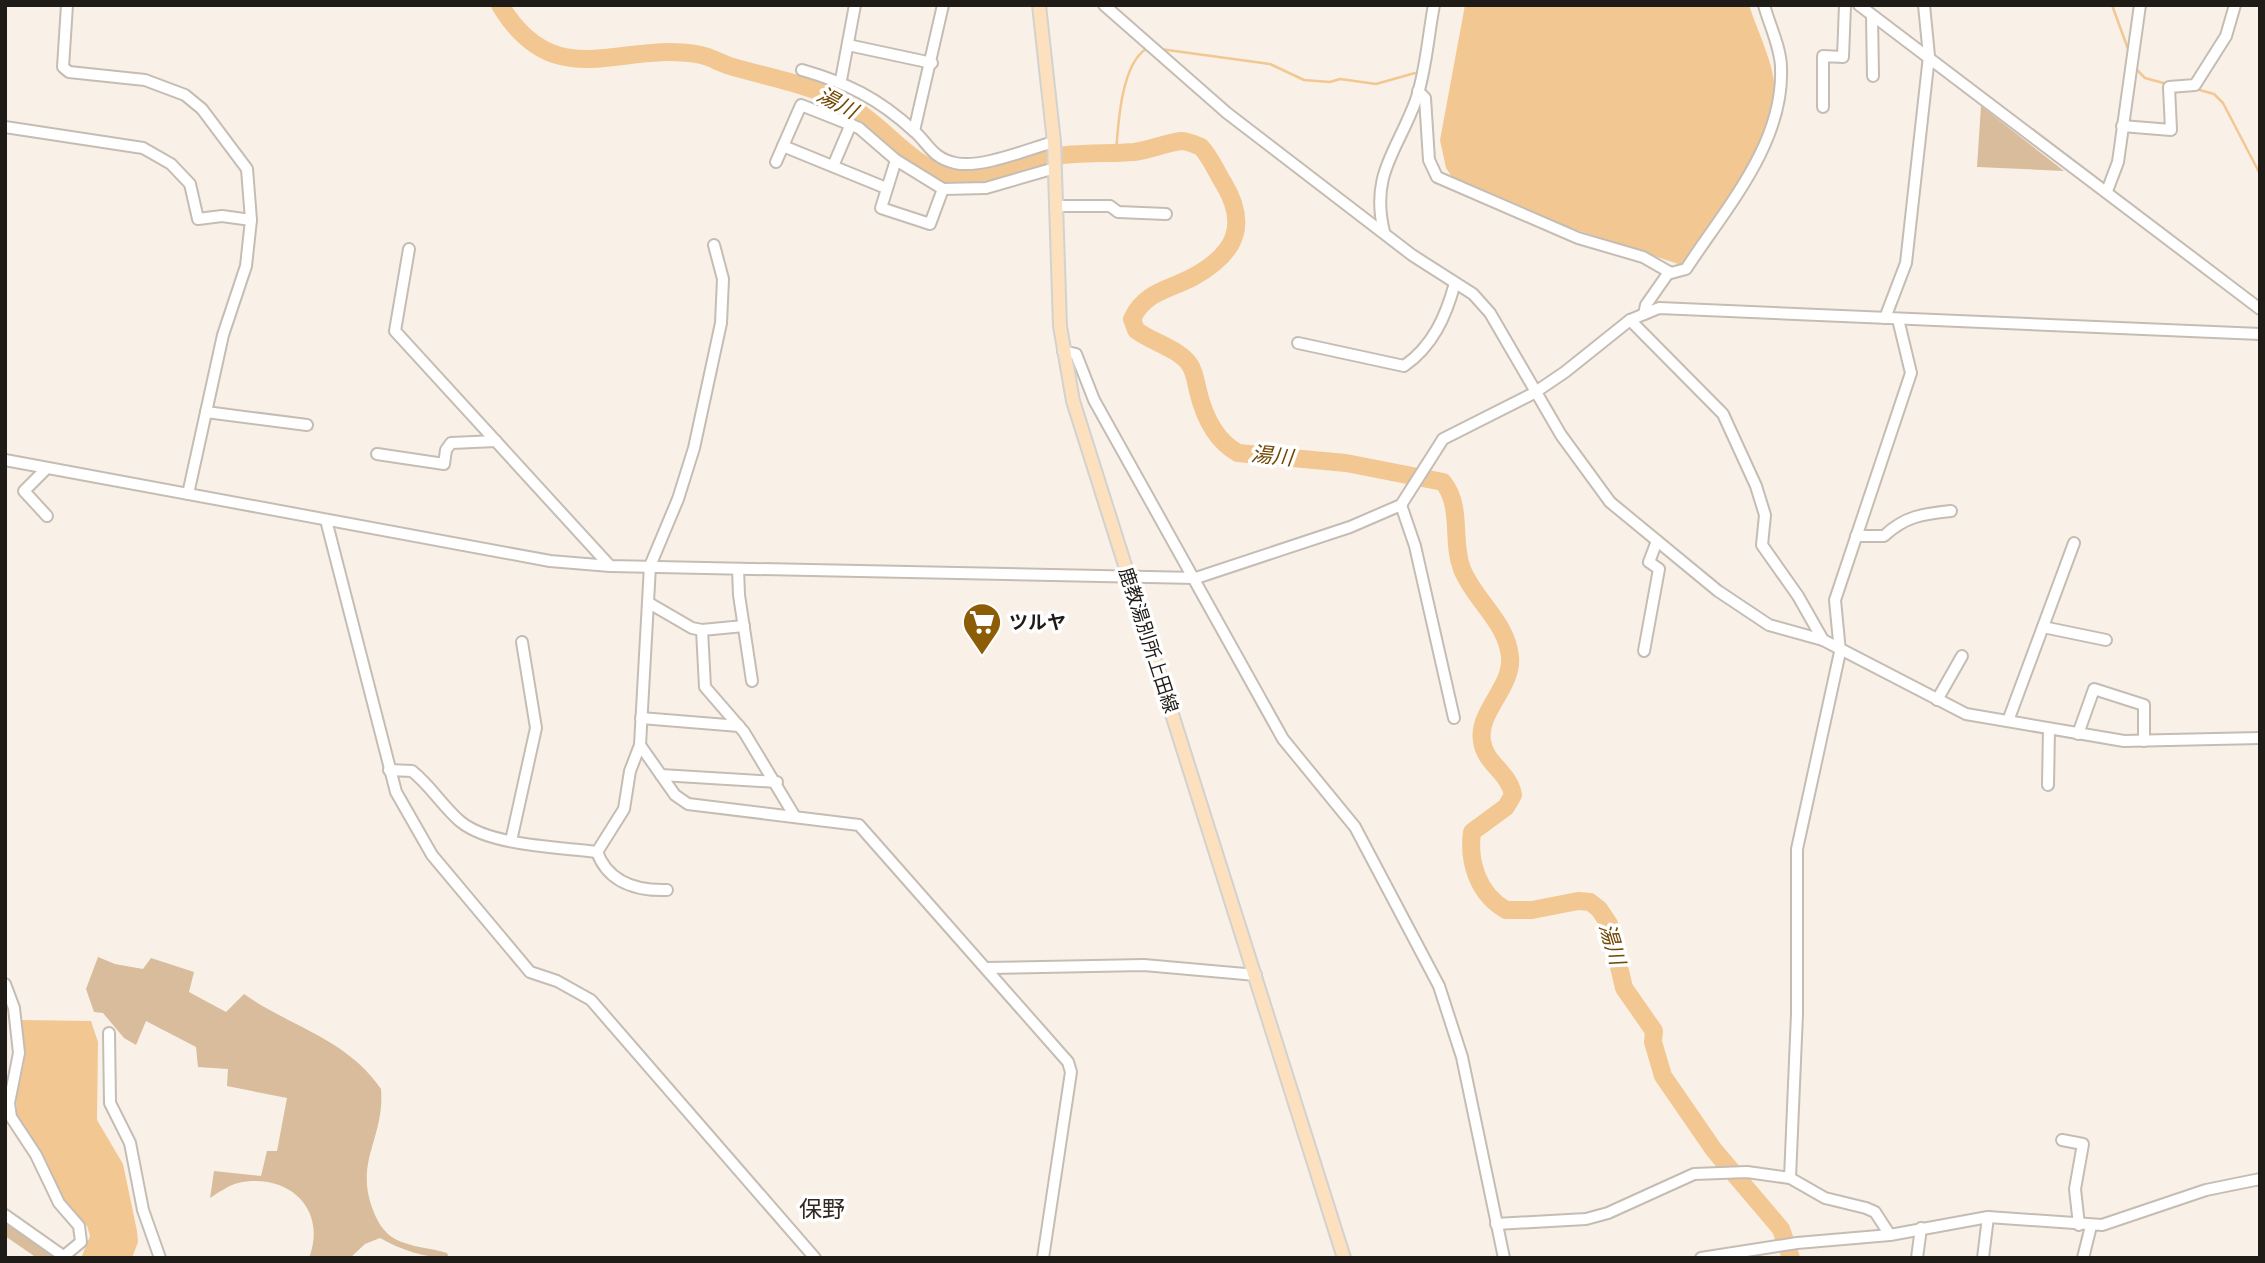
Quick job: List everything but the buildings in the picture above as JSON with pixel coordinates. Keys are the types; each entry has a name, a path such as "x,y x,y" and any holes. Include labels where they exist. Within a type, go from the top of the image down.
{"main road":[{"name":"鹿教湯別所上田線","path":"1039,5 1054,145 1063,351 1073,401 1344,1258"}],"street":[{"path":"67,5 63,67 69,72 145,80 185,95 202,109 247,169 251,220 246,265 223,334 188,494"},
{"path":"841,80 855,5"},
{"path":"914,131 932,63 943,5"},
{"path":"1104,5 1227,113 1412,255 1473,294 1490,313 1534,393 1609,502 1718,591 1769,625 1823,640 1840,652 1966,714 2078,734 2144,741 2260,738"},
{"path":"1384,232 1378,207 1379,185 1418,90 1434,5"},
{"path":"1418,90 1424,98 1429,160 1437,177 1578,238 1643,257 1669,272 1686,269 1767,145 1781,82 1782,64 1763,5"},
{"path":"1823,107 1823,57 1843,57 1844,5"},
{"path":"1860,5 2260,309"},
{"path":"2107,191 2118,162 2140,5"},
{"path":"2122,126 2171,130 2169,87 2195,85 2226,36 2235,5"},
{"path":"1885,318 1906,263 1929,56 1925,7"},
{"path":"1872,16 1873,76"},
{"path":"848,45 932,63"},
{"path":"802,70 841,80 869,96 914,131 930,152 955,163 976,163 1054,145"},
{"path":"776,162 801,105 852,124 896,160 943,189 986,188 1055,166"},
{"path":"833,166 852,124"},
{"path":"5,127 143,148 171,164 190,184 198,219 222,216 251,220"},
{"path":"783,146 886,188"},
{"path":"896,160 881,208 930,224 943,189"},
{"path":"1056,206 1110,206 1118,212 1166,215"},
{"path":"597,852 624,809 630,771 640,745 650,566 678,499 694,448 721,323 723,279 714,245"},
{"path":"409,249 395,331 610,566"},
{"path":"1644,314 1646,305 1669,272"},
{"path":"1297,343 1404,366 1421,355 1447,315 1455,283"},
{"path":"5,460 550,561 610,566 1196,578 1350,527 1401,505 1443,439 1534,393 1573,367 1630,320 1659,308 2260,334"},
{"path":"1790,1178 1797,1014 1797,849 1840,652 1835,600 1911,373 1898,319"},
{"path":"1630,320 1723,414 1756,486 1765,515 1762,545 1798,596 1823,640"},
{"path":"1063,351 1076,354 1094,400 1285,741 1355,827 1439,986 1462,1057 1504,1258"},
{"path":"206,412 307,425"},
{"path":"377,454 444,464 446,450 451,443 496,442"},
{"path":"47,468 24,491 47,516"},
{"path":"1401,505 1415,546 1454,718"},
{"path":"1856,536 1884,536 1899,522 1918,514 1951,511"},
{"path":"326,520 389,770 396,792 432,855 530,972 557,981 591,1000 815,1258"},
{"path":"1644,651 1659,569 1649,562 1657,541"},
{"path":"2008,721 2074,543"},
{"path":"738,569 752,681"},
{"path":"649,603 692,628 702,630 744,625"},
{"path":"2043,627 2106,640"},
{"path":"702,630 705,687 739,726 777,782 794,814"},
{"path":"511,841 536,728 522,642"},
{"path":"1937,700 1962,656"},
{"path":"2078,734 2094,689 2144,705 2144,741"},
{"path":"641,718 739,726"},
{"path":"2048,785 2049,729"},
{"path":"640,745 675,795 688,804 794,814 859,825 1068,1062 1071,1072 1043,1258"},
{"path":"389,770 412,771 460,821 475,831 511,841 597,852"},
{"path":"661,775 777,782"},
{"path":"597,852 603,868 631,886 667,890"},
{"path":"986,968 1144,965 1256,975"},
{"path":"5,984 14,1008 19,1044 17,1074 9,1103 11,1117 36,1155 59,1203 79,1226 81,1242 65,1257 5,1215"},
{"path":"109,1033 110,1103 130,1143 143,1210 160,1258"},
{"path":"2062,1140 2083,1144 2075,1189 2079,1225"},
{"path":"1496,1224 1586,1219 1619,1208 1694,1174 1747,1172 1790,1178 1825,1198 1875,1212 1889,1234"},
{"path":"1700,1258 1797,1243 1889,1234 1988,1217 2091,1226 2112,1223 2206,1190 2260,1179"},
{"path":"1983,1258 1988,1217"},
{"path":"2083,1258 2091,1226"},
{"path":"1917,1258 1921,1228"}],"shaded area":[{"path":"1465,5 1749,5 1773,73 1772,104 1765,128 1740,178 1681,265 1515,209 1452,177 1446,168 1440,140"},
{"path":"1981,106 2064,171 1977,167"},
{"path":"98,957 115,964 143,969 151,958 194,972 189,992 226,1012 244,994 352,1058 381,1089 379,1122 367,1177 373,1210 384,1230 395,1239 447,1253 449,1258 413,1252 380,1238 365,1244 350,1258 309,1258 313,1224 308,1209 287,1189 256,1181 238,1183 210,1198 214,1171 261,1176 267,1151 277,1151 287,1098 227,1086 228,1069 198,1067 196,1047 146,1021 136,1045 124,1038 103,1013 94,1012 86,989"},
{"path":"21,1020 91,1021 98,1042 97,1120 123,1164 137,1231 138,1242 132,1258 82,1256 90,1236 87,1226 62,1199 46,1160 17,1116 16,1099 24,1063"},
{"path":"5,1221 58,1258 37,1258 5,1236"}],"waterway":[{"name":"湯川","path":"500,5 521,33 544,50 567,57 592,59 672,52 701,55 826,94 867,118 924,165 951,176 976,177 1049,157 1134,152 1181,141 1201,147 1232,199 1236,213 1234,238 1228,249 1207,268 1158,292 1144,302 1132,319 1136,330 1172,350 1190,365 1207,418 1223,442 1238,453 1346,463 1443,482 1453,502 1462,569 1474,591 1497,622 1508,644 1510,657 1506,679 1485,720 1482,741 1488,756 1507,780 1513,795 1506,807 1472,832 1472,855 1477,876 1488,895 1506,910 1532,910 1578,901 1590,902 1599,909 1609,924 1624,988 1654,1031 1653,1042 1663,1076 1714,1150 1781,1229 1791,1258"},
{"path":"2112,5 2128,49"},
{"path":"1116,153 1126,82 1131,68 1146,49"},
{"path":"1160,49 1270,64 1304,80 1330,82 1340,79 1376,84 1415,73"},
{"path":"2136,69 2145,78 2167,84"},
{"path":"2196,89 2214,94 2223,103 2260,174"}],"place":[{"name":"ツルヤ","path":"982,656"}],"district":[{"name":"保野","path":"822,1209"}]}
